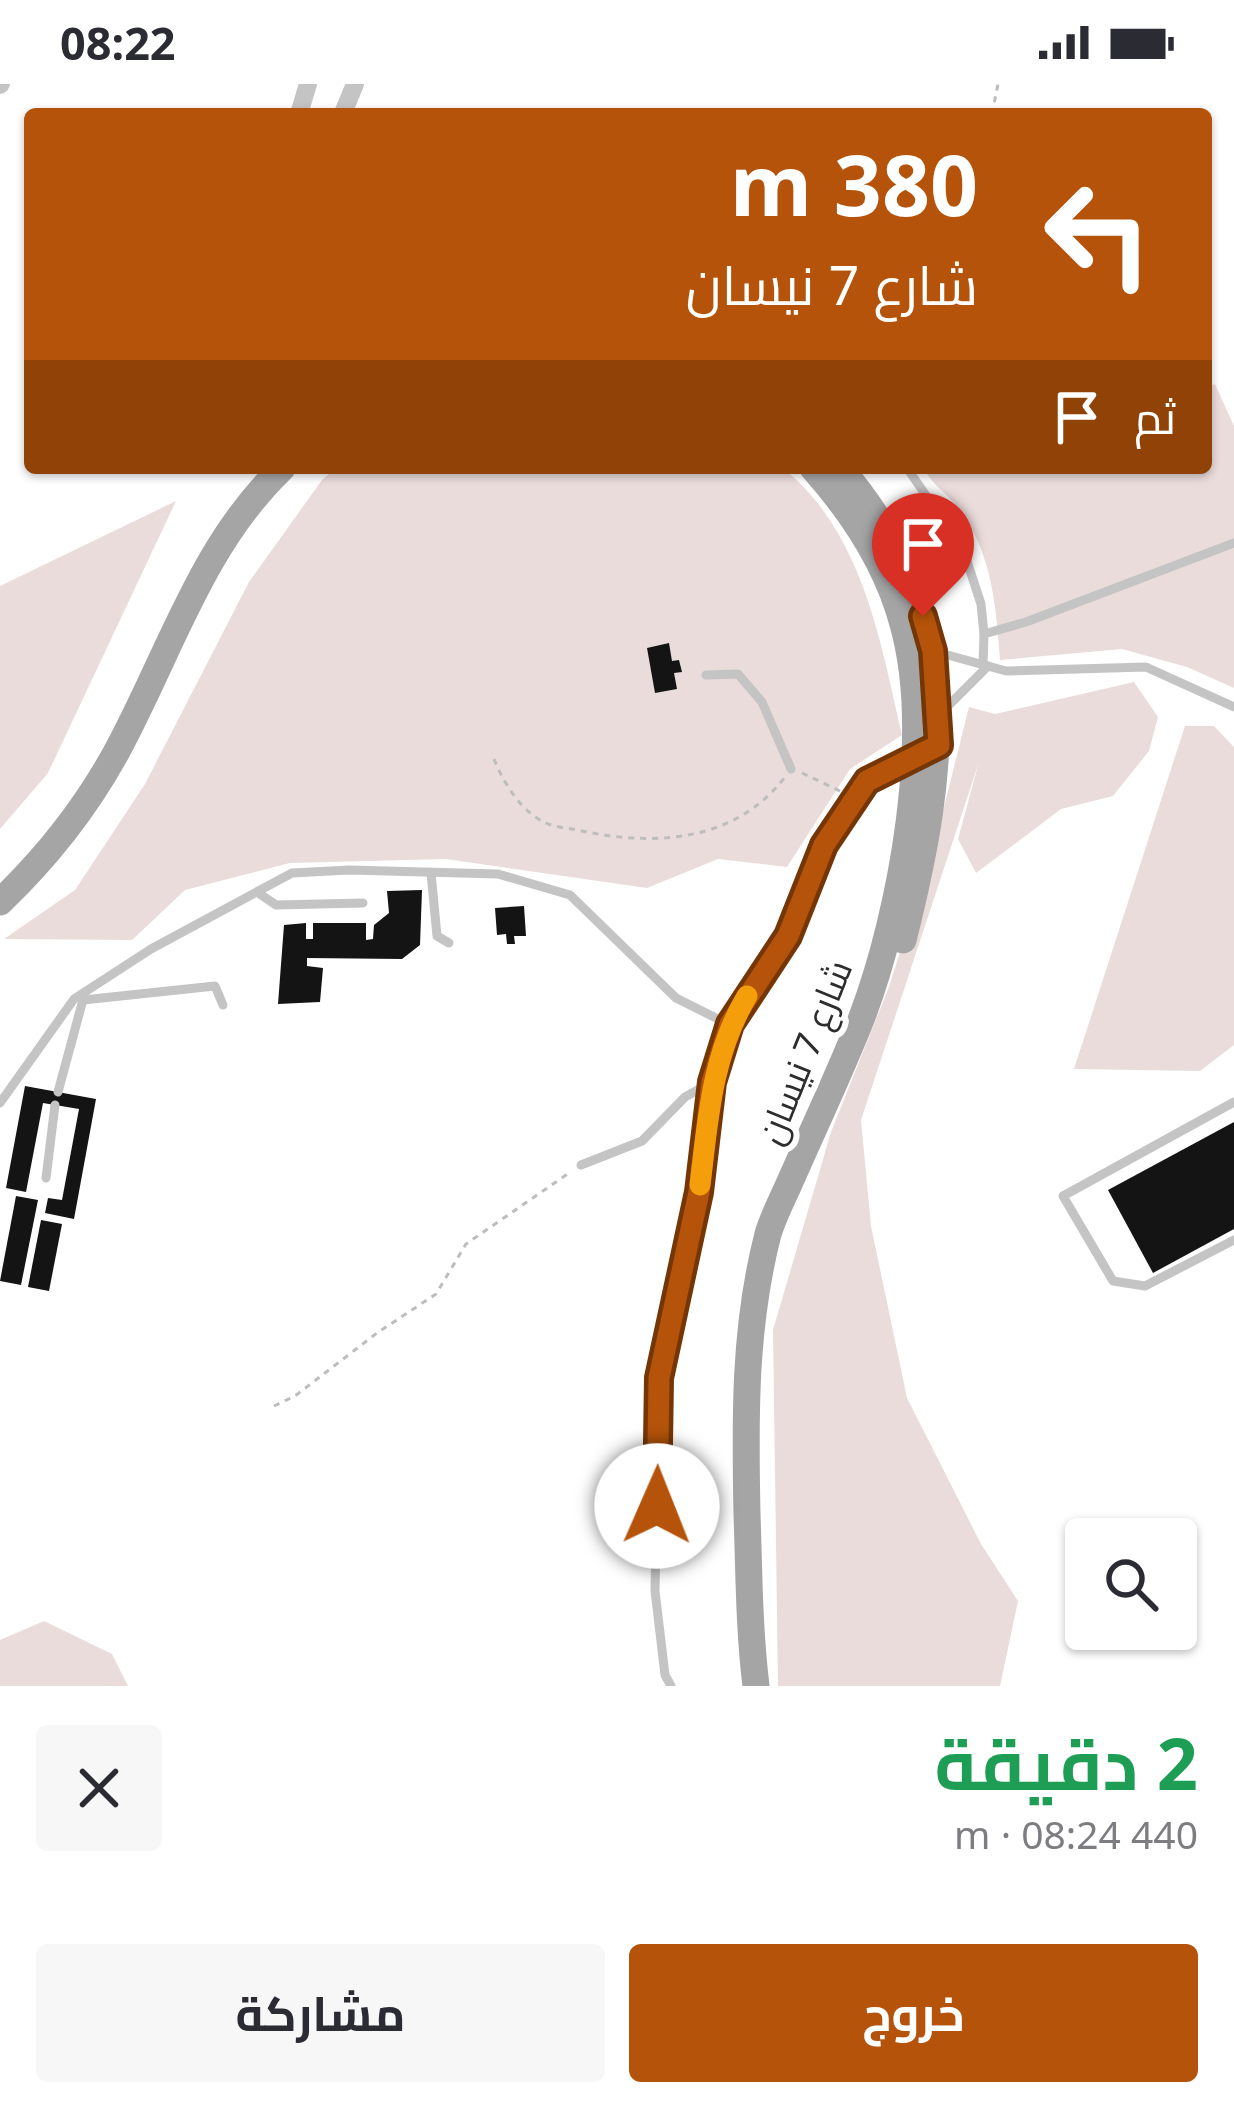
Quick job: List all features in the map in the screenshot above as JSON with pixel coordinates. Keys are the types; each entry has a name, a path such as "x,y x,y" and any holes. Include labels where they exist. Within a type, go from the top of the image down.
{"main road":[{"path":"0,879 28,853 101,745 188,566 236,490 253,474"},
{"path":"0,902 40,864 116,754 202,574 249,500 276,474"},
{"name":"شارع 7 نيسان","path":"756,1686 750,1636 744,1389 748,1336 769,1230 862,1017 884,948 930,740 903,622 878,560 850,510 818,474"},
{"name":"شارع 7 نيسان","path":"775,1686 767,1635 761,1389 765,1338 785,1235 878,1022 900,952 920,871 930,740 933,651 896,553 866,498 845,474"}],"lane":[{"path":"671,1686 665,1675 655,1591 659,1378 699,1192 712,1082 730,1024 788,936 824,845 854,799 867,781 930,740 986,665 981,604 963,549 912,474"},
{"path":"984,634 1234,543"},
{"path":"933,651 1006,671 1146,667 1234,707"},
{"path":"706,675 738,674 762,702 791,769"},
{"path":"431,873 436,936 449,944"},
{"path":"58,1092 84,995 151,949 292,874 498,874 569,895 676,998 730,1024"},
{"path":"256,892 276,905 363,903"},
{"path":"0,1103 74,998 215,986 224,1005"},
{"path":"581,1165 642,1141 685,1096 712,1082"},
{"path":"1234,1102 1063,1196 1113,1281 1145,1286 1234,1240"},
{"path":"46,1178 55,1105"}],"path":[{"path":"494,759 505,785 543,822 617,838 656,841 707,831 766,802 791,769 854,799"},
{"path":"274,1406 296,1396 436,1294 466,1244 581,1165"}],"shaded area":[{"path":"1212,385 1234,426 1234,688 1187,667 1122,649 1000,660 994,598 977,540 955,504 928,474 1212,474"},
{"path":"329,474 789,474 810,494 850,556 876,626 902,735 850,769 787,867 718,859 647,888 446,859 290,863 185,890 132,940 4,939 75,890 145,784 249,582"},
{"path":"176,501 48,773 0,829 0,586"},
{"path":"1134,682 1158,717 1149,751 1113,796 1061,809 976,873 958,839 979,762 861,1120 871,1226 907,1398 981,1544 1018,1601 1000,1686 778,1686 773,1330 831,1132 889,987 939,827 969,707 995,714"},
{"path":"1185,726 1214,726 1234,747 1234,1045 1200,1071 1074,1069"},
{"path":"44,1621 112,1654 128,1686 0,1686 0,1640"}],"building":[{"path":"669,643 672,661 679,660 682,672 674,673 677,689 655,693 647,648"},
{"path":"422,890 420,945 402,959 307,958 307,966 323,968 320,1002 278,1004 284,925 306,923 306,939 313,939 313,923 366,923 366,940 373,939 374,925 389,913 387,891"},
{"path":"524,906 526,936 514,936 515,944 507,944 506,934 497,935 495,908"},
{"path":"25,1086 96,1099 74,1219 45,1213 48,1198 62,1200 79,1109 43,1103 26,1192 6,1188"},
{"path":"1234,1122 1234,1229 1153,1273 1108,1190"},
{"path":"16,1196 38,1200 21,1285 0,1281"},
{"path":"41,1220 62,1224 49,1291 28,1287"}],"slow traffic":[{"path":"700,1185 712,1082 730,1024 747,996"}],"route":[{"path":"657,1506 659,1378 699,1192 712,1082 730,1024 788,936 824,845 854,799 867,781 939,745 933,651 923,616"}]}
